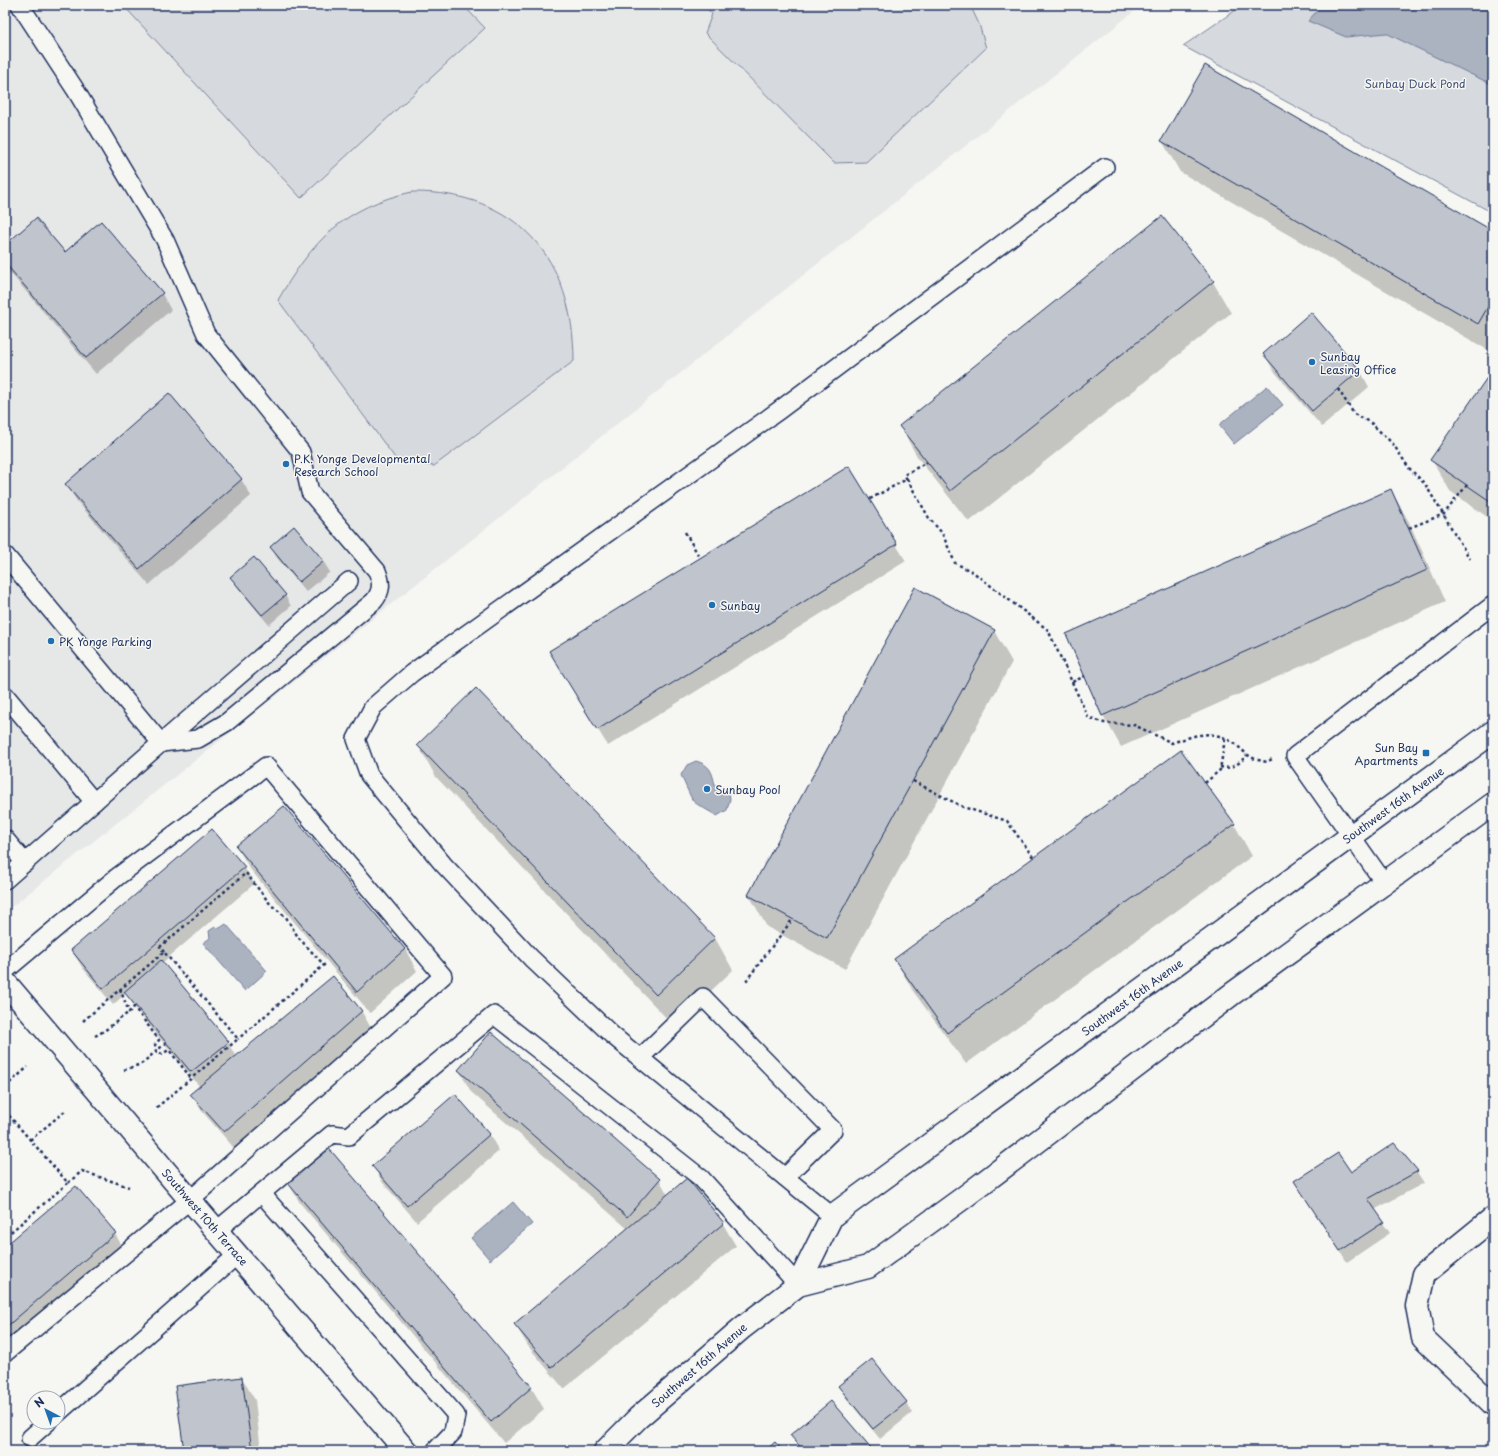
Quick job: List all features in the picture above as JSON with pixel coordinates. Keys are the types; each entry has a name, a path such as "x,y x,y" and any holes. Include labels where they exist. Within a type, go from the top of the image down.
{"main road":[{"name":"Southwest 16th Avenue","path":"798,1285 832,1216 1493,732"},
{"name":"Southwest 16th Avenue","path":"605,1451 638,1418 742,1328 798,1285 868,1267 963,1198 1232,994 1493,804"},
{"name":"Southwest 10th Terrace","path":"5,982 216,1231 406,1451"},
{"path":"1493,1218 1424,1274 1417,1306 1424,1338 1493,1405"}],"lane":[{"path":"20,5 75,89 165,240 206,334 301,452 310,492 377,571 380,579 381,587 379,595 374,601 227,722 198,739 161,743"},
{"path":"832,1216 612,1035 532,958 443,864 369,775 356,739 373,707 412,673 778,411 1105,166"},
{"path":"5,556 161,743"},
{"path":"5,880 161,743 350,581"},
{"path":"1385,884 1295,756 1493,605"},
{"path":"5,695 94,802"},
{"path":"5,971 117,877 266,766 443,976 190,1200 5,1353"},
{"path":"5,839 25,863"},
{"path":"640,1058 702,997 833,1130 785,1177"},
{"path":"216,1231 332,1134 349,1136 494,1015 701,1178 798,1285"},
{"path":"262,1194 456,1415 453,1432 435,1451"},
{"path":"66,1406 237,1255"},
{"path":"30,1438 39,1430"}],"path":[{"path":"1338,389 1354,414 1371,423 1393,444 1409,468 1425,484 1470,559"},
{"path":"927,462 904,475 929,518 942,533 955,563 973,572 1048,630 1088,717 1104,722 1134,725 1172,743 1195,735 1215,734 1234,743 1252,759 1267,762 1276,757"},
{"path":"870,499 907,479"},
{"path":"1409,528 1444,514 1466,485"},
{"path":"685,532 700,558"},
{"path":"1072,682 1085,676"},
{"path":"1205,783 1220,770 1225,739"},
{"path":"1220,767 1226,768 1237,765 1247,755"},
{"path":"913,781 963,807 1006,821 1033,857"},
{"path":"156,1108 238,1039 324,965 298,937 286,917 271,905 246,873 160,948 238,1039"},
{"path":"746,982 792,920"},
{"path":"83,1021 164,952"},
{"path":"120,989 129,1012"},
{"path":"95,1036 104,1031 134,1007 159,1040 155,1045 156,1051"},
{"path":"124,1070 141,1064 166,1042"},
{"path":"156,1051 162,1054 169,1050 191,1078"},
{"path":"5,1087 28,1067"},
{"path":"5,1111 68,1183"},
{"path":"30,1140 65,1111"},
{"path":"5,1237 82,1171 129,1187"}],"shaded area":[{"name":"P.K. Yonge Developmental Research School","path":"5,5 1142,5 5,912"},
{"name":"Sunbay Duck Pond","path":"1322,5 1493,5 1493,85 1386,33 1346,37 1308,21"},
{"path":"1267,386 1283,405 1234,444 1219,425"},
{"name":"Sunbay Pool","path":"696,761 704,764 710,769 715,785 725,788 729,792 730,799 727,810 717,816 693,801 681,775 687,765"},
{"path":"226,924 267,971 245,991 203,943 210,938 209,931 215,927 220,928"},
{"path":"513,1202 532,1224 490,1260 471,1238"}],"green space":[{"path":"123,5 463,5 485,28 301,198"},
{"path":"704,5 970,5 979,24 986,48 866,162 834,163 705,33 712,14"},
{"name":"Sunbay Duck Pond","path":"1243,5 1493,5 1493,213 1183,46"},
{"path":"412,192 449,195 482,204 509,218 532,238 550,262 563,291 571,324 574,361 434,466 398,462 278,300 304,260 333,229 349,217 368,206 388,198"}],"building":[{"path":"1205,65 1493,231 1493,298 1478,324 1161,141"},
{"path":"1162,216 1214,281 950,491 899,426"},
{"path":"36,218 65,252 101,221 163,293 86,358 5,263 5,245"},
{"name":"Sunbay Leasing Office","path":"1311,312 1360,370 1312,411 1263,354"},
{"path":"1493,369 1493,503 1430,460"},
{"path":"169,393 242,479 139,569 65,484"},
{"name":"Sunbay","path":"849,466 897,544 597,730 549,651"},
{"path":"1391,489 1427,570 1102,716 1066,634"},
{"path":"294,526 324,561 299,582 270,547"},
{"path":"254,557 286,595 262,615 230,577"},
{"path":"915,587 995,630 827,938 748,895"},
{"path":"476,688 715,938 656,995 417,745"},
{"path":"1181,750 1235,824 947,1033 894,959"},
{"path":"284,806 405,949 357,992 236,846"},
{"path":"212,829 245,867 103,989 71,950"},
{"path":"161,960 229,1042 191,1072 124,992"},
{"path":"333,976 362,1011 224,1132 190,1094"},
{"path":"491,1032 660,1179 627,1217 458,1070"},
{"path":"455,1094 490,1134 407,1206 372,1166"},
{"path":"1394,1143 1418,1171 1368,1199 1384,1222 1340,1251 1294,1181 1338,1153 1351,1172"},
{"path":"327,1146 532,1387 491,1422 286,1181"},
{"path":"687,1178 724,1223 551,1368 514,1324"},
{"path":"76,1186 116,1233 5,1328 5,1246"},
{"path":"872,1359 907,1402 873,1429 838,1386"},
{"path":"242,1377 252,1451 184,1451 175,1386"},
{"path":"831,1401 872,1449 869,1451 804,1451 790,1435"},
{"path":"775,1442 783,1451 765,1451"}],"place":[{"name":"Sunbay Leasing Office","path":"1312,362"},
{"name":"P.K. Yonge Developmental Research School","path":"286,464"},
{"name":"Sunbay","path":"712,605"},
{"name":"PK Yonge Parking","path":"51,641"},
{"name":"Sun Bay Apartments","path":"1426,753"},
{"name":"Sunbay Pool","path":"707,789"}]}
